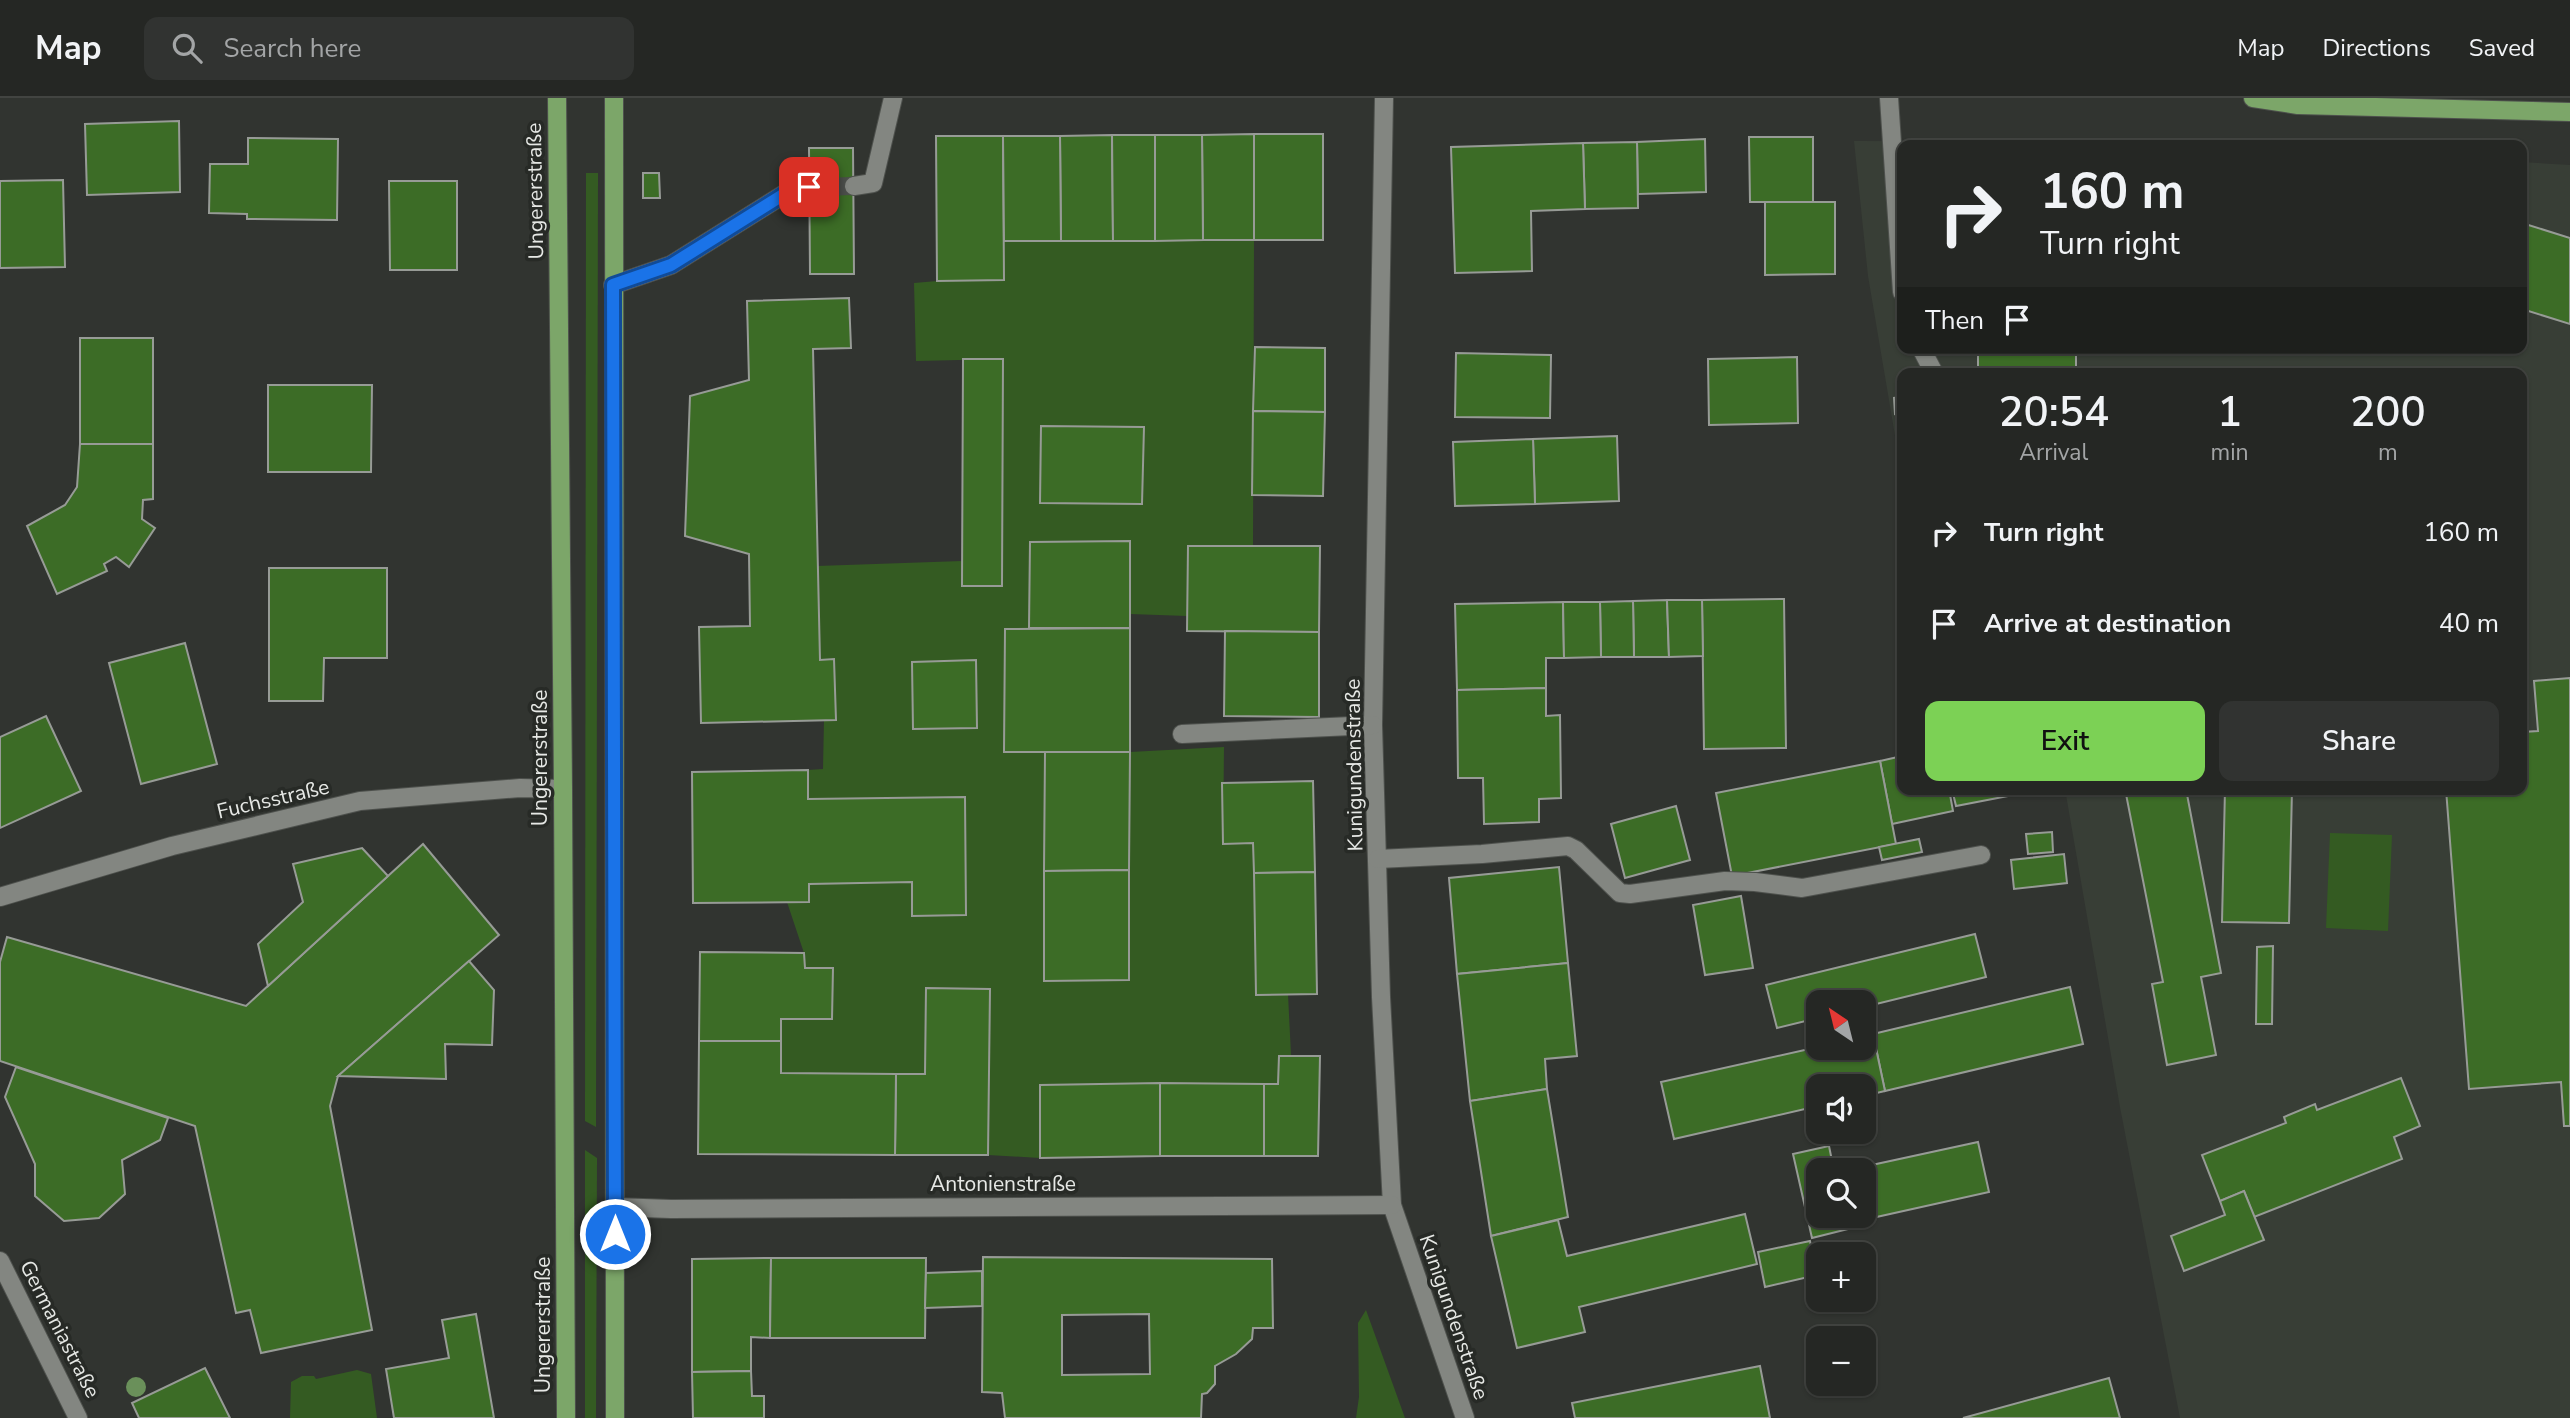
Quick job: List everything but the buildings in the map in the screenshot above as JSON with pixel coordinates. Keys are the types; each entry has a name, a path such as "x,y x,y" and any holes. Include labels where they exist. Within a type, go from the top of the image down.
{"main road":[{"name":"Ungererstraße","path":"556,98 566,1418"},
{"path":"614,98 615,1418"},
{"path":"2253,98 2298,105 2570,113"}],"street":[{"path":"853,186 873,183 893,98"},
{"name":"Kunigundenstraße","path":"1384,98 1373,725 1381,997 1392,1205 1465,1418"},
{"path":"1889,98 1897,217"},
{"path":"613,285 671,265 794,188 809,187"},
{"path":"1182,734 1373,725"},
{"name":"Fuchsstraße","path":"0,897 172,846 360,801 520,788 563,789"},
{"path":"1378,859 1568,846 1576,850 1620,893 1630,894 1725,881 1802,888 1982,855"},
{"name":"Antonienstraße","path":"615,1207 671,1209 1392,1205"},
{"name":"Germaniastraße","path":"0,1261 78,1418"}],"shaded area":[{"path":"1854,141 1897,141 1897,354 2527,354 2527,162 2570,165 2570,1418 2180,1418 2120,1107 2066,795 2527,795 2527,368 1897,368 1897,447 1868,276"}],"green space":[{"path":"586,173 598,173 596,1127 585,1121"},
{"path":"1254,240 1253,546 1188,546 1187,616 1130,614 1130,541 1030,542 1029,628 1005,629 1004,751 1045,752 1044,981 1129,980 1130,752 1224,747 1223,843 1253,843 1256,995 1288,994 1291,1055 1279,1056 1278,1084 1040,1085 1040,1158 988,1155 989,989 926,989 925,1074 781,1073 781,1019 832,1019 833,968 805,968 804,953 787,902 809,901 809,884 965,797 808,799 808,770 823,769 824,720 836,719 834,660 820,660 817,566 962,561 1002,585 1003,359 916,361 914,283 1003,280 1004,241"},
{"path":"2330,833 2392,835 2388,931 2326,928"},
{"path":"585,1150 597,1158 596,1418 585,1418"},
{"path":"1366,1310 1405,1418 1356,1418 1359,1397 1358,1323"},
{"path":"357,1370 371,1374 377,1418 290,1418 291,1382 302,1376 314,1376 316,1379"}],"tunnel":[{"path":"809,187 854,186"}],"route":[{"path":"615,1234 613,285 671,265 794,188 809,187"}]}
